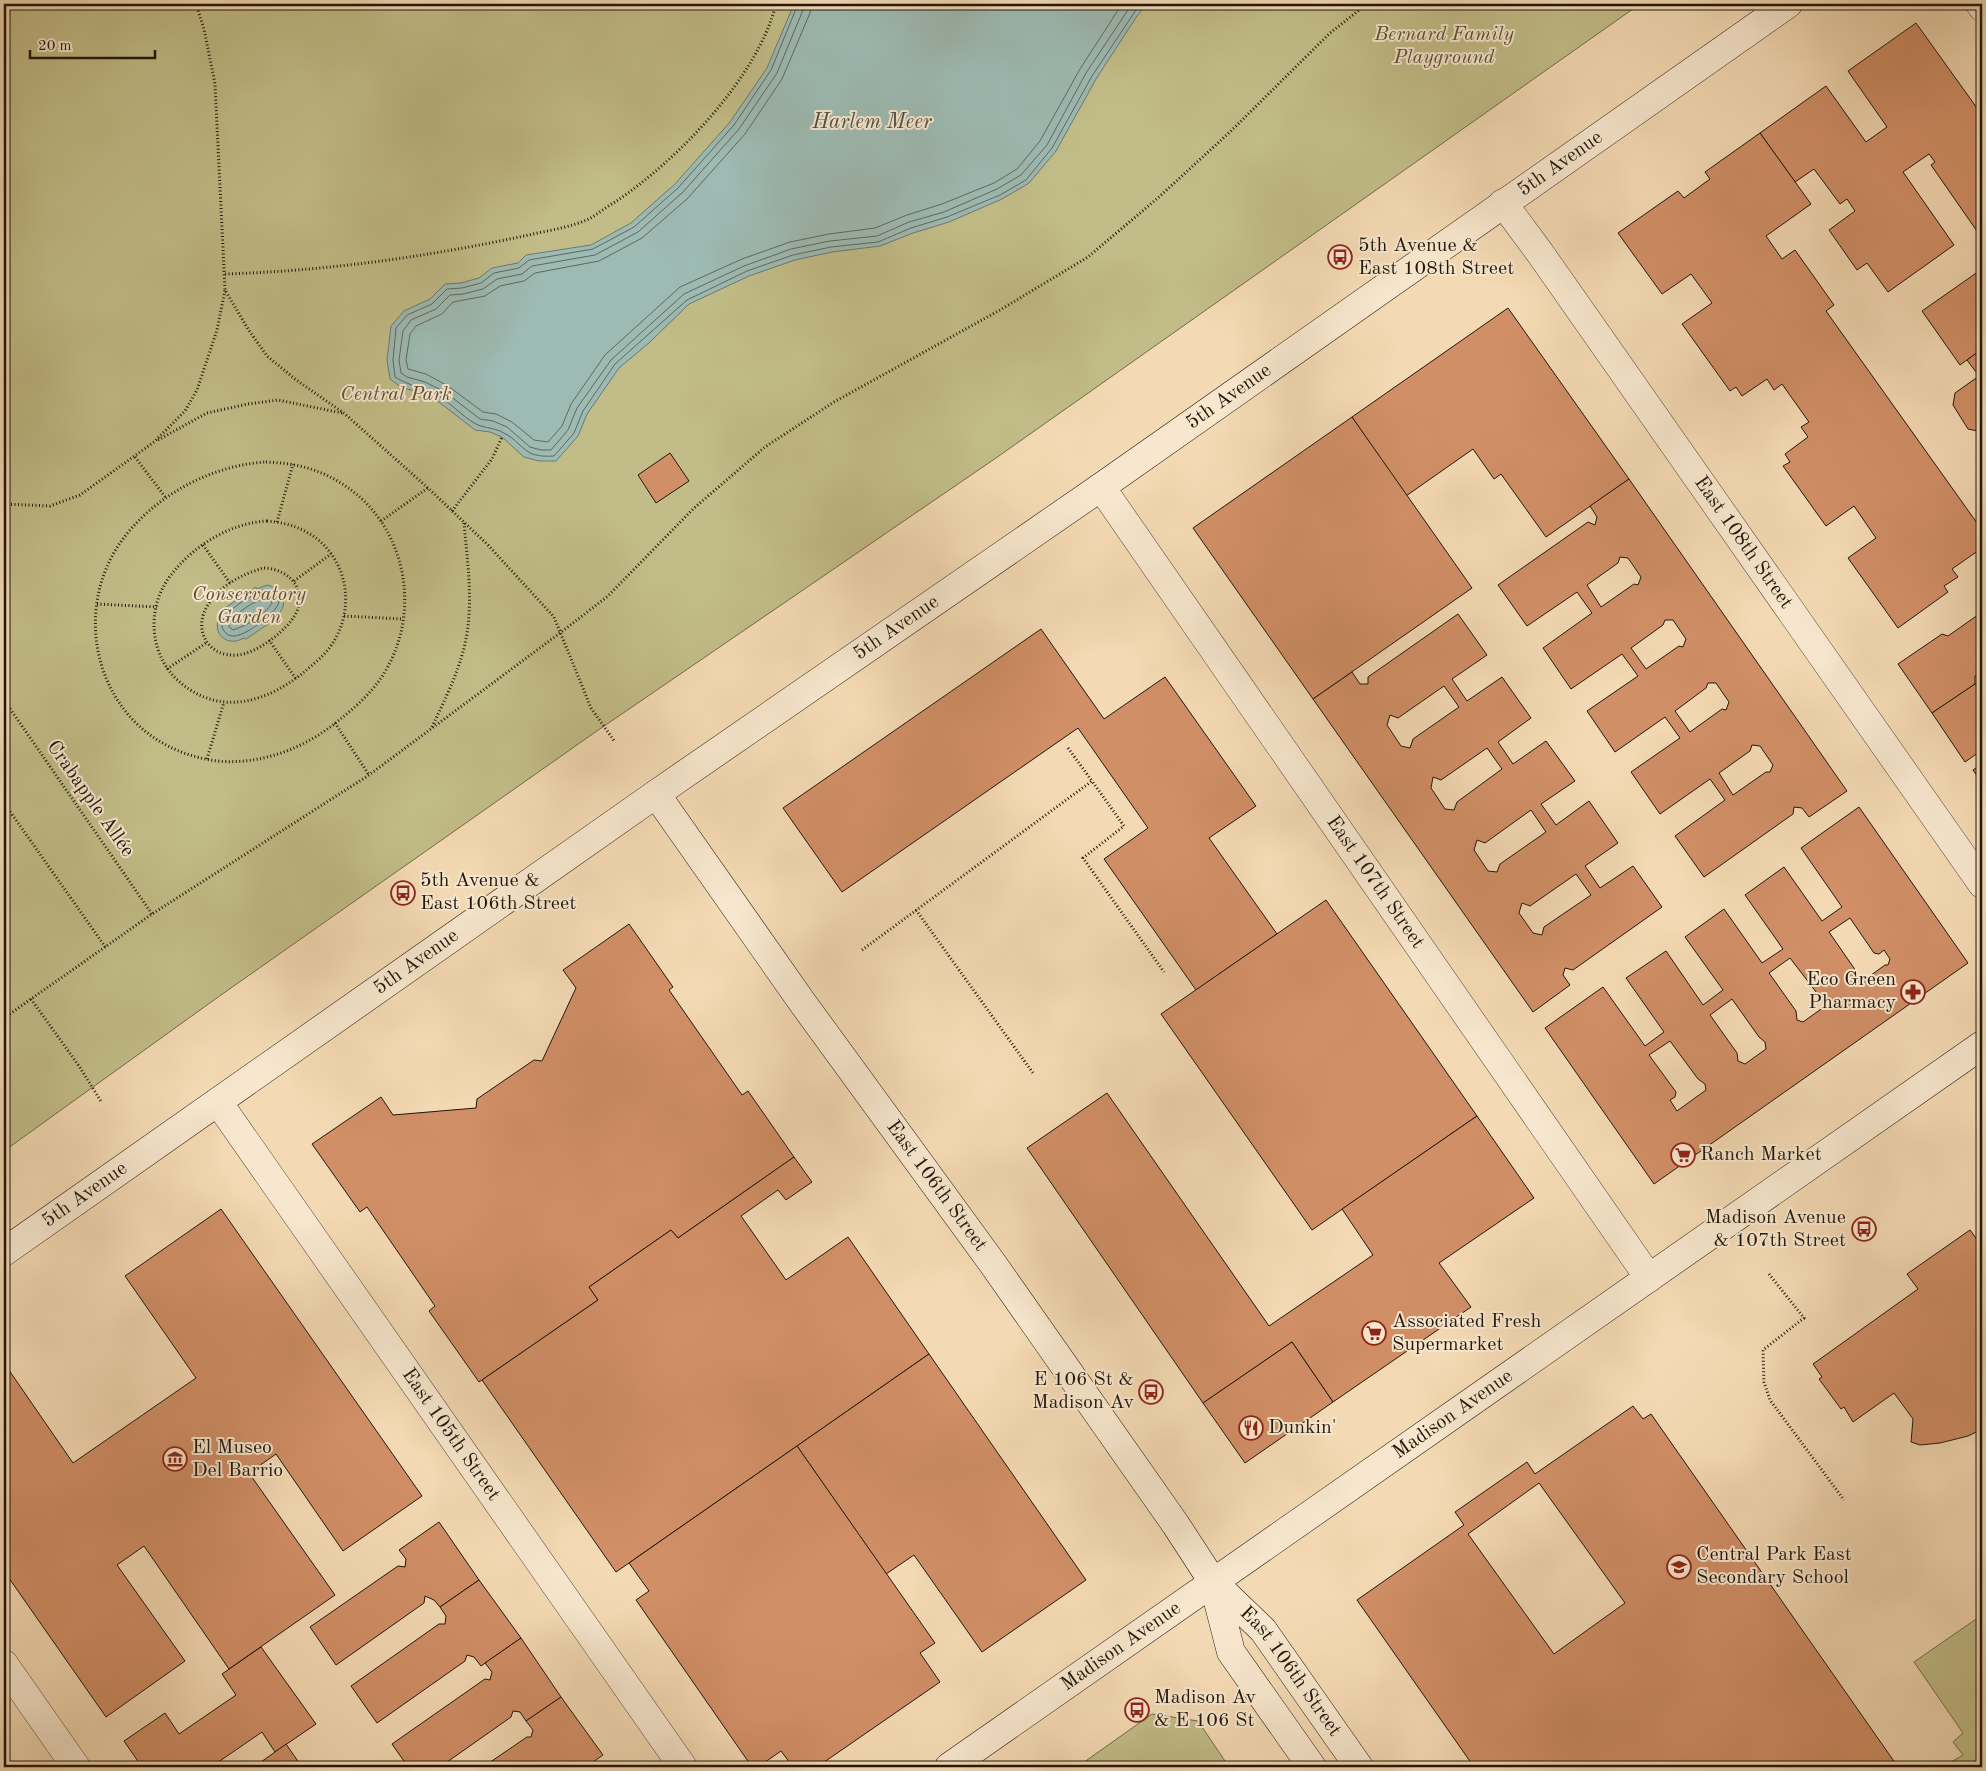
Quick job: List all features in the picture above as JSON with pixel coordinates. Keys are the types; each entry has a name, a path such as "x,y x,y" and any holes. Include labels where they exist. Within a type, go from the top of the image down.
{"main road":[{"name":"5th Avenue","path":"4,1252 656,794 1101,487 1788,4"},
{"name":"East 108th Street","path":"1503,203 1552,269 1982,884"},
{"name":"East 107th Street","path":"1101,487 1649,1278"},
{"name":"East 106th Street","path":"656,794 802,1002 993,1264 1214,1582 1263,1630 1359,1767"},
{"name":"Madison Avenue","path":"949,1767 1982,1046"},
{"name":"East 105th Street","path":"218,1102 683,1767"},
{"name":"East 106th Street","path":"1214,1582 1231,1652 1312,1767"},
{"path":"4,1664 76,1767"}],"path":[{"path":"4,504 50,506 80,495 154,442 184,411 197,390 204,373 217,330 225,290 225,274 214,84 204,29 196,4"},
{"path":"225,274 278,272 483,245 556,229 590,218 625,196 650,176 694,134 716,109 745,70 764,38 776,4"},
{"path":"4,1018 152,914 369,774 560,633 608,596 693,509 765,446 834,402 1000,310 1088,257 1159,197 1231,131 1330,33 1367,4"},
{"path":"225,290 248,329 267,356 295,379 345,414 428,488 488,545 554,617 591,708 615,742"},
{"path":"154,442 207,413 248,404 278,400 345,414"},
{"path":"452,511 492,460 502,437"},
{"path":"135,457 166,498"},
{"path":"252,463 293,464 309,468 339,481 362,500 381,521 393,542 402,569 405,593 404,619 399,642 386,670 376,686 363,700 335,723 303,744 269,757 230,762 207,759 164,745 137,724 118,703 105,678 96,650 95,635 97,604 106,571 119,545 127,534 166,498 205,475 252,463"},
{"path":"277,522 293,464"},
{"path":"381,521 428,488"},
{"path":"277,522 291,525 308,533 327,548 339,566 344,580 346,602 339,631 329,649 296,679 264,696 246,701 224,702 193,693 167,669 160,656 154,633 161,592 172,573 203,545 215,537 240,525 277,522"},
{"path":"432,728 455,678 468,627 470,579 464,523"},
{"path":"203,545 230,584"},
{"path":"294,581 332,554"},
{"path":"264,568 281,571 294,581 298,590 296,613 288,625 269,640 254,649 235,655 216,652 206,643 201,631 205,609 230,584 249,572 264,568"},
{"path":"97,604 157,607"},
{"path":"344,616 404,619"},
{"path":"269,640 296,679"},
{"path":"167,669 206,643"},
{"name":"Crabapple Allée","path":"4,700 152,914"},
{"path":"207,759 224,702"},
{"path":"335,723 369,774"},
{"path":"1068,748 1124,826 1082,858 1164,972"},
{"path":"862,950 1092,781"},
{"path":"4,803 106,948"},
{"path":"916,910 1033,1073"},
{"path":"31,999 79,1066 102,1103"},
{"path":"1769,1274 1804,1318 1763,1350 1764,1382 1770,1400 1844,1500"}],"green space":[{"name":"Central Park","path":"4,4 1640,4 996,458 594,733 221,995 4,1151"},
{"path":"1982,1615 1982,1767 1948,1767 1946,1765 1963,1755 1953,1742 1963,1733 1914,1662"},
{"path":"1152,1714 1198,1721 1229,1767 1082,1767 1080,1765"}],"water":[{"name":"Harlem Meer","path":"794,4 1147,4 1137,16 1096,79 1056,151 1029,183 1002,199 949,222 880,246 832,252 795,260 749,276 689,304 650,342 619,368 587,414 578,436 556,461 539,461 524,457 502,437 490,432 475,430 439,402 420,392 402,388 390,379 387,360 391,326 404,311 430,299 445,284 461,283 479,278 492,268 518,263 526,255 591,245 631,223 675,184 730,122 767,68"},
{"path":"267,585 281,593 283,598 283,607 276,616 277,618 246,639 230,641 224,639 220,634 217,623 225,608 256,587 257,589"}],"building":[{"path":"1916,23 1982,115 1982,232 1979,234 1931,165 1935,162 1929,154 1903,172 1954,245 1888,292 1867,263 1857,270 1829,230 1855,211 1847,199 1840,204 1814,169 1795,182 1760,133 1826,86 1866,142 1887,127 1848,71"},
{"path":"1760,133 1811,204 1766,236 1782,259 1795,250 1834,305 1826,311 1982,530 1982,548 1952,569 1958,577 1944,586 1948,592 1898,628 1848,558 1876,538 1854,506 1826,526 1783,466 1790,462 1785,454 1808,437 1801,427 1809,422 1782,384 1774,390 1767,379 1742,396 1736,387 1730,391 1682,324 1712,303 1691,274 1662,294 1618,233 1678,191 1684,198 1710,179 1705,172"},
{"path":"1982,269 1982,349 1960,365 1922,311"},
{"path":"1508,308 1629,479 1546,537 1501,474 1494,479 1473,449 1406,496 1352,417"},
{"path":"1982,349 1982,432 1968,429 1953,405 1955,393 1979,376 1967,360"},
{"path":"1352,417 1472,588 1313,699 1193,528"},
{"path":"670,453 689,481 656,503 638,475"},
{"path":"1629,479 1847,791 1809,817 1802,808 1794,807 1793,814 1704,877 1675,836 1725,800 1710,779 1660,814 1631,772 1680,738 1665,717 1615,752 1587,711 1638,676 1622,654 1571,689 1543,648 1592,613 1577,592 1527,626 1498,585 1588,522 1595,525 1597,517 1590,506","holes":["1620,557 1628,558 1641,577 1638,585 1634,584 1601,607 1587,585 1618,563","1665,620 1673,620 1686,639 1683,647 1679,646 1646,669 1631,648 1663,625","1708,683 1716,683 1729,702 1726,710 1722,709 1690,732 1675,711 1706,688","1752,745 1760,746 1773,765 1770,772 1766,772 1733,795 1719,773 1750,751"]},
{"path":"1982,612 1982,671 1975,676 1975,684 1932,713 1898,664 1942,634 1948,636"},
{"path":"1458,614 1487,655 1452,679 1467,701 1502,677 1531,718 1498,742 1513,764 1546,741 1575,781 1541,804 1556,825 1589,801 1618,843 1585,866 1600,888 1633,866 1662,907 1573,970 1565,968 1563,975 1570,985 1533,1012 1313,699 1352,672 1360,684 1368,684 1368,677","holes":["1444,686 1459,707 1413,739 1410,748 1401,746 1387,725 1390,715 1398,718","1487,748 1502,769 1457,802 1454,810 1445,809 1431,788 1433,777 1441,780","1531,810 1546,832 1500,864 1497,872 1488,871 1474,850 1477,840 1485,843","1576,874 1591,895 1544,927 1542,935 1533,933 1519,913 1522,903 1530,906"]},
{"path":"1041,629 1104,719 1165,677 1256,806 1209,838 1277,934 1196,990 1104,859 1148,828 1078,728 842,892 783,808"},
{"path":"1982,683 1982,750 1965,762 1932,713 1975,684"},
{"path":"1982,764 1982,783 1973,770"},
{"path":"1859,807 1968,963 1654,1184 1545,1028 1603,987 1645,1046 1664,1032 1626,978 1666,951 1703,1005 1723,990 1685,937 1724,909 1762,963 1783,949 1745,895 1784,867 1822,921 1842,907 1801,848","holes":["1850,918 1874,953 1879,954 1884,950 1890,959 1888,965 1885,965 1863,981 1855,978 1856,971 1829,932","1790,958 1823,1001 1824,1007 1803,1022 1797,1020 1796,1011 1769,973","1732,999 1759,1037 1765,1042 1766,1049 1745,1064 1738,1061 1737,1053 1710,1015","1670,1041 1698,1079 1705,1084 1706,1090 1677,1111 1670,1100 1675,1097 1676,1092 1649,1055"]},
{"path":"1326,900 1477,1116 1312,1230 1161,1014"},
{"path":"629,924 673,987 669,990 742,1095 748,1091 794,1157 678,1238 671,1230 589,1287 598,1300 479,1382 429,1311 435,1306 367,1207 360,1212 312,1144 381,1097 393,1115 476,1108 477,1099 534,1060 542,1061 576,988 563,970"},
{"path":"1107,1093 1269,1326 1373,1255 1342,1209 1477,1116 1534,1198 1439,1263 1471,1307 1333,1402 1292,1342 1203,1403 1027,1148"},
{"path":"794,1157 812,1182 786,1200 778,1190 741,1216 786,1280 848,1237 929,1354 616,1572 482,1380 598,1300 589,1287 671,1230 678,1238"},
{"name":"El Museo Del Barrio","path":"221,1209 422,1496 343,1551 276,1454 249,1473 335,1595 229,1669 144,1546 117,1565 185,1661 106,1717 4,1571 4,1363 73,1463 196,1378 125,1276"},
{"path":"1970,1230 1982,1244 1982,1429 1968,1436 1940,1443 1920,1445 1911,1442 1913,1419 1894,1393 1853,1422 1844,1407 1841,1409 1819,1379 1822,1377 1813,1364 1918,1289 1907,1274"},
{"path":"1292,1342 1333,1402 1245,1463 1203,1403"},
{"path":"929,1354 1086,1580 982,1652 914,1555 886,1574 797,1446"},
{"name":"Central Park East Secondary School","path":"1633,1406 1643,1419 1651,1414 1898,1767 1474,1767 1357,1600 1464,1525 1455,1512 1527,1462 1535,1474","holes":["1539,1483 1625,1603 1554,1654 1468,1534"]},
{"path":"797,1446 935,1643 920,1653 940,1682 817,1767 793,1767 781,1751 758,1767 752,1767 636,1600 649,1591 629,1563"},
{"path":"439,1522 479,1580 440,1607 434,1600 425,1596 424,1603 336,1665 310,1627 398,1566 405,1567 406,1559 399,1550"},
{"path":"479,1580 521,1638 481,1666 474,1657 467,1655 465,1661 377,1723 351,1686 439,1624 445,1624 446,1616 440,1607"},
{"path":"521,1638 561,1697 526,1721 520,1712 513,1711 511,1717 440,1767 408,1767 392,1744 485,1679 490,1680 492,1672 485,1663"},
{"path":"261,1647 316,1724 275,1752 262,1732 211,1767 142,1767 124,1741 165,1713 179,1734 236,1695 222,1674"},
{"path":"561,1697 603,1755 586,1767 483,1767 527,1737 531,1737 533,1730 526,1721"},
{"path":"286,1744 302,1767 254,1767 275,1752"}],"place":[{"name":"5th Avenue & East 108th Street","path":"1340,257"},
{"name":"5th Avenue & East 106th Street","path":"403,893"},
{"name":"Eco Green Pharmacy","path":"1913,992"},
{"name":"Ranch Market","path":"1683,1155"},
{"name":"Madison Avenue & 107th Street","path":"1864,1229"},
{"name":"Associated Fresh Supermarket","path":"1374,1333"},
{"name":"E 106 St & Madison Av","path":"1151,1392"},
{"name":"Dunkin'","path":"1251,1428"},
{"name":"El Museo Del Barrio","path":"175,1459"},
{"name":"Central Park East Secondary School","path":"1679,1567"},
{"name":"Madison Av & E 106 St","path":"1137,1710"}],"park label":[{"name":"Bernard Family Playground","path":"1444,46"},
{"name":"Conservatory Garden","path":"249,606"}]}
